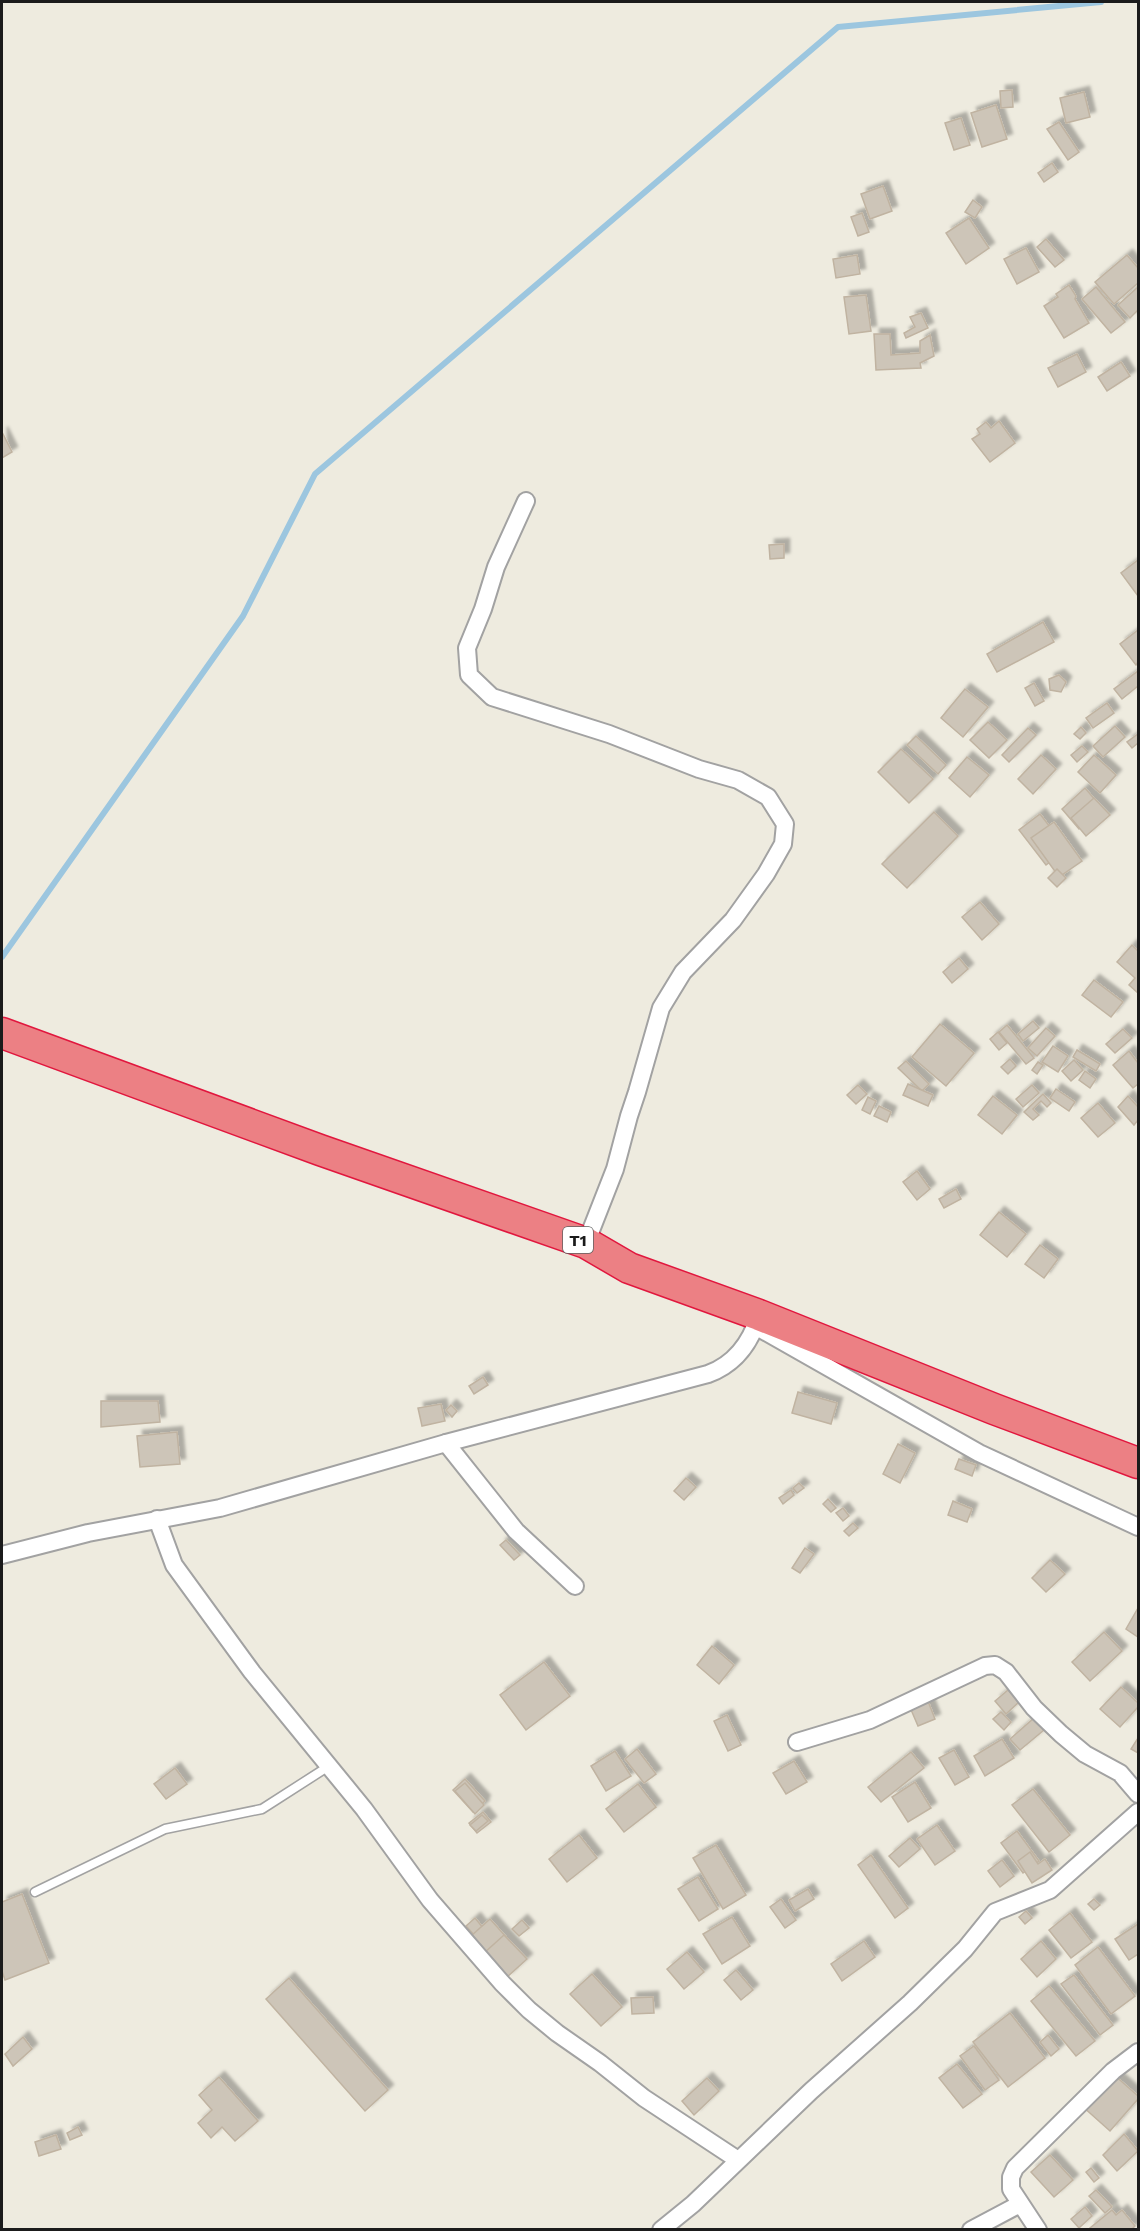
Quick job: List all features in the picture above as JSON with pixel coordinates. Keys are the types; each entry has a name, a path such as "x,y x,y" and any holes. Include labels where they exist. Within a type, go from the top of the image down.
{"highway":[{"name":"T1","path":"5,1034 320,1150 586,1243 629,1269 758,1321 1138,1463"}],"street":[{"path":"526,501 496,567 483,609 467,648 469,675 492,698 609,734 699,769 738,780 768,797 785,824 783,844 766,874 733,920 683,972 661,1008 615,1169 586,1243"},
{"path":"2,1555 157,1519 220,1508 589,1404 683,1382 720,1369 732,1362 758,1321 979,1453 1138,1527"},
{"path":"446,1443 516,1531 575,1586"},
{"path":"157,1519 174,1565 252,1672 364,1809 430,1900 502,1983 556,2033 644,2097 738,2160"},
{"path":"797,1742 870,1720 985,1666 994,1665 1006,1672 1034,1708 1061,1734 1085,1754 1120,1773 1138,1794"},
{"path":"661,2229 693,2204 811,2091 910,2003 965,1949 995,1912 1050,1890 1138,1812"},
{"path":"1038,2229 1011,2188 1011,2177 1015,2168 1113,2071 1138,2052"},
{"path":"971,2229 1020,2204"}],"lane":[{"path":"35,1892 165,1829 262,1809 329,1766"}],"building":[{"path":"1012,90 1013,107 1001,108 1000,91"},
{"path":"1084,92 1090,117 1066,123 1060,98"},
{"path":"996,105 1007,139 982,147 971,113"},
{"path":"961,118 970,145 954,150 945,123"},
{"path":"1059,122 1079,152 1068,160 1047,129"},
{"path":"1052,163 1058,172 1044,182 1038,173"},
{"path":"883,186 892,211 870,219 861,194"},
{"path":"973,200 982,207 975,218 965,212"},
{"path":"862,213 869,232 858,236 851,217"},
{"path":"969,218 989,248 966,264 946,233"},
{"path":"1046,239 1064,260 1055,267 1037,247"},
{"path":"1026,248 1039,272 1017,284 1004,259"},
{"path":"857,255 860,274 836,278 833,259"},
{"path":"1127,255 1138,268 1138,283 1114,304 1095,282"},
{"path":"1069,285 1089,323 1064,338 1044,306 1058,297 1056,294"},
{"path":"1096,287 1125,322 1111,333 1082,299"},
{"path":"1138,287 1138,310 1130,318 1118,305"},
{"path":"866,295 871,331 849,334 844,297"},
{"path":"921,313 928,328 906,338 904,333 915,327 910,317"},
{"path":"874,334 890,334 891,355 920,353 920,341 930,335 934,356 920,363 921,368 876,370"},
{"path":"1077,354 1086,372 1058,387 1048,368"},
{"path":"1121,362 1130,376 1107,391 1098,377"},
{"path":"999,421 1015,443 990,462 972,439 980,434 977,429 986,422 991,428"},
{"path":"2,432 12,452 2,458"},
{"path":"784,544 784,558 770,559 769,545"},
{"path":"1138,560 1138,596 1121,573"},
{"path":"1043,622 1054,642 997,672 987,654"},
{"path":"1138,630 1138,662 1136,665 1120,644"},
{"path":"1138,671 1138,686 1122,699 1114,689"},
{"path":"1059,675 1066,682 1061,692 1050,690 1049,679"},
{"path":"1034,683 1044,701 1035,706 1025,688"},
{"path":"965,689 988,707 963,737 941,718"},
{"path":"1107,703 1114,713 1093,728 1086,718"},
{"path":"988,722 1007,740 989,758 970,740"},
{"path":"1115,726 1125,737 1103,757 1093,746"},
{"path":"1081,727 1086,733 1080,739 1074,734"},
{"path":"1028,728 1036,735 1009,762 1002,755"},
{"path":"1138,734 1138,743 1132,748 1127,742"},
{"path":"916,736 946,765 938,774 907,745"},
{"path":"1082,746 1088,752 1077,762 1071,755"},
{"path":"901,749 933,779 909,803 878,772"},
{"path":"1041,755 1056,769 1033,794 1018,779"},
{"path":"1094,755 1116,775 1100,793 1078,772"},
{"path":"967,757 989,775 970,797 949,778"},
{"path":"1085,788 1102,808 1079,829 1062,809"},
{"path":"1094,798 1110,815 1086,836 1071,818"},
{"path":"934,812 958,836 907,888 882,864"},
{"path":"1040,814 1067,849 1046,865 1019,830"},
{"path":"1054,822 1082,861 1059,877 1031,838"},
{"path":"1057,869 1066,878 1057,887 1048,878"},
{"path":"980,902 999,924 982,940 962,917"},
{"path":"1132,945 1138,951 1138,993 1129,985 1135,978 1117,962"},
{"path":"959,958 968,969 952,983 943,972"},
{"path":"1094,980 1123,1002 1111,1017 1082,995"},
{"path":"1033,1021 1039,1028 1023,1041 1018,1034"},
{"path":"940,1024 974,1053 946,1086 912,1057"},
{"path":"1007,1025 1034,1058 1026,1064 999,1032"},
{"path":"1046,1028 1055,1036 1037,1056 1028,1048"},
{"path":"1123,1029 1132,1038 1115,1053 1106,1044"},
{"path":"998,1032 1007,1043 999,1050 990,1039"},
{"path":"1053,1046 1068,1056 1058,1072 1042,1062"},
{"path":"1077,1050 1100,1064 1096,1071 1073,1057"},
{"path":"1129,1051 1138,1063 1138,1084 1133,1088 1113,1065"},
{"path":"1010,1059 1016,1066 1008,1074 1001,1067"},
{"path":"1074,1060 1083,1070 1071,1081 1062,1071"},
{"path":"906,1061 929,1084 922,1091 898,1068"},
{"path":"1038,1062 1043,1065 1037,1074 1032,1070"},
{"path":"1085,1071 1096,1079 1090,1088 1079,1080"},
{"path":"908,1084 933,1095 928,1106 903,1095"},
{"path":"858,1085 867,1094 856,1104 847,1095"},
{"path":"1032,1085 1039,1093 1023,1107 1016,1099"},
{"path":"1056,1089 1075,1102 1069,1111 1050,1098"},
{"path":"1043,1094 1051,1103 1047,1107 1041,1101 1033,1109 1039,1115 1033,1120 1024,1112"},
{"path":"993,1096 1017,1115 1002,1134 978,1115"},
{"path":"1128,1096 1138,1107 1138,1120 1134,1125 1118,1107"},
{"path":"868,1097 876,1101 870,1114 862,1110"},
{"path":"1098,1103 1115,1123 1098,1137 1081,1118"},
{"path":"879,1106 891,1112 887,1122 874,1116"},
{"path":"917,1171 930,1189 917,1200 903,1182"},
{"path":"956,1189 961,1199 944,1208 939,1199"},
{"path":"999,1212 1026,1234 1007,1257 980,1235"},
{"path":"1040,1245 1058,1259 1044,1278 1025,1264"},
{"path":"483,1377 488,1385 474,1394 469,1386"},
{"path":"798,1392 837,1403 831,1424 792,1413"},
{"path":"101,1401 158,1401 160,1422 101,1427"},
{"path":"441,1404 445,1421 422,1426 418,1408"},
{"path":"451,1405 457,1411 452,1417 446,1410"},
{"path":"177,1432 180,1464 140,1467 137,1436"},
{"path":"898,1444 915,1453 900,1483 883,1474"},
{"path":"959,1459 976,1465 972,1476 955,1469"},
{"path":"686,1478 696,1487 684,1500 674,1491"},
{"path":"799,1483 804,1488 797,1493 793,1488"},
{"path":"791,1490 794,1495 783,1504 779,1498"},
{"path":"828,1499 836,1508 831,1512 823,1504"},
{"path":"953,1501 972,1509 967,1522 948,1515"},
{"path":"843,1508 849,1516 843,1521 836,1513"},
{"path":"853,1523 858,1528 849,1536 844,1531"},
{"path":"506,1540 520,1555 514,1560 500,1545"},
{"path":"805,1548 814,1554 800,1573 792,1568"},
{"path":"1050,1560 1065,1574 1046,1592 1032,1578"},
{"path":"1138,1608 1138,1637 1126,1629"},
{"path":"1104,1632 1122,1651 1090,1681 1072,1662"},
{"path":"712,1646 734,1665 719,1684 697,1665"},
{"path":"544,1662 570,1696 526,1730 500,1695"},
{"path":"1121,1687 1138,1703 1138,1707 1120,1727 1100,1709"},
{"path":"1008,1690 1019,1702 1006,1714 995,1701"},
{"path":"924,1691 935,1719 918,1726 906,1698"},
{"path":"1001,1712 1011,1722 1004,1730 993,1719"},
{"path":"727,1715 741,1745 728,1751 714,1721"},
{"path":"1034,1718 1044,1730 1020,1750 1010,1739"},
{"path":"1138,1738 1138,1753 1131,1749"},
{"path":"1002,1739 1014,1758 985,1776 974,1756"},
{"path":"637,1749 656,1774 644,1783 625,1759"},
{"path":"954,1750 969,1777 955,1785 939,1758"},
{"path":"615,1751 631,1776 606,1791 591,1766"},
{"path":"911,1752 924,1768 881,1802 868,1787"},
{"path":"794,1761 807,1782 786,1794 773,1773"},
{"path":"175,1768 187,1784 166,1799 154,1784"},
{"path":"465,1779 485,1801 473,1812 453,1790"},
{"path":"915,1782 931,1808 908,1822 892,1797"},
{"path":"465,1783 484,1805 475,1814 455,1791"},
{"path":"638,1784 656,1807 624,1832 606,1809"},
{"path":"1033,1789 1070,1835 1049,1852 1012,1805"},
{"path":"483,1812 491,1822 477,1833 469,1823"},
{"path":"482,1815 488,1821 476,1831 470,1825"},
{"path":"937,1825 955,1851 935,1865 917,1839"},
{"path":"1017,1831 1039,1861 1023,1873 1001,1843"},
{"path":"579,1835 597,1858 567,1882 549,1859"},
{"path":"910,1838 920,1849 899,1867 889,1856"},
{"path":"716,1845 746,1895 723,1909 693,1858"},
{"path":"1030,1852 1038,1864 1045,1859 1052,1870 1032,1883 1018,1861"},
{"path":"871,1855 908,1908 895,1918 858,1865"},
{"path":"1002,1860 1014,1876 1000,1887 988,1871"},
{"path":"698,1877 718,1909 699,1921 678,1889"},
{"path":"808,1889 814,1899 795,1911 789,1900"},
{"path":"22,1894 49,1963 5,1980 2,1971 2,1902"},
{"path":"781,1899 796,1920 785,1928 770,1907"},
{"path":"1094,1899 1100,1905 1094,1910 1088,1904"},
{"path":"1026,1911 1032,1918 1025,1924 1019,1917"},
{"path":"1070,1913 1092,1942 1071,1958 1049,1930"},
{"path":"732,1917 750,1946 722,1964 703,1934"},
{"path":"475,1918 492,1939 484,1946 466,1926"},
{"path":"490,1919 525,1958 506,1975 471,1936"},
{"path":"522,1920 529,1928 519,1936 512,1929"},
{"path":"1138,1924 1138,1954 1129,1960 1115,1939"},
{"path":"504,1935 527,1959 506,1978 483,1954"},
{"path":"864,1941 875,1957 842,1981 831,1964"},
{"path":"1041,1941 1056,1959 1037,1977 1021,1959"},
{"path":"1098,1947 1135,1996 1111,2014 1075,1965"},
{"path":"687,1952 704,1972 684,1989 667,1969"},
{"path":"736,1970 753,1990 741,2000 724,1980"},
{"path":"592,1974 622,2007 601,2026 570,1994"},
{"path":"1074,1975 1113,2025 1100,2035 1061,1984"},
{"path":"289,1978 388,2090 365,2111 266,1999"},
{"path":"1049,1986 1095,2041 1076,2056 1031,2001"},
{"path":"653,1997 654,2013 632,2014 631,1998"},
{"path":"1010,2013 1045,2058 1008,2087 973,2042"},
{"path":"1048,2035 1059,2049 1051,2056 1040,2042"},
{"path":"23,2037 32,2049 13,2066 5,2054"},
{"path":"974,2046 999,2080 985,2090 960,2056"},
{"path":"957,2064 982,2094 963,2108 939,2078"},
{"path":"1112,2073 1138,2096 1138,2099 1110,2131 1082,2106"},
{"path":"219,2077 258,2121 235,2141 222,2127 211,2138 198,2123 212,2110 199,2095"},
{"path":"707,2078 719,2091 694,2115 682,2101"},
{"path":"78,2127 82,2135 70,2140 67,2133"},
{"path":"1124,2134 1138,2151 1117,2171 1103,2155"},
{"path":"56,2135 61,2149 39,2156 35,2142"},
{"path":"1050,2155 1073,2180 1054,2197 1031,2172"},
{"path":"1091,2168 1099,2178 1094,2182 1086,2172"},
{"path":"1096,2190 1112,2207 1105,2213 1089,2196"},
{"path":"1085,2207 1092,2216 1079,2228 1071,2219"},
{"path":"1112,2210 1116,2215 1122,2210 1135,2226 1131,2230 1091,2230 1090,2228"}],"waterway":[{"path":"2,957 243,616 315,474 838,27 1101,2"}]}
